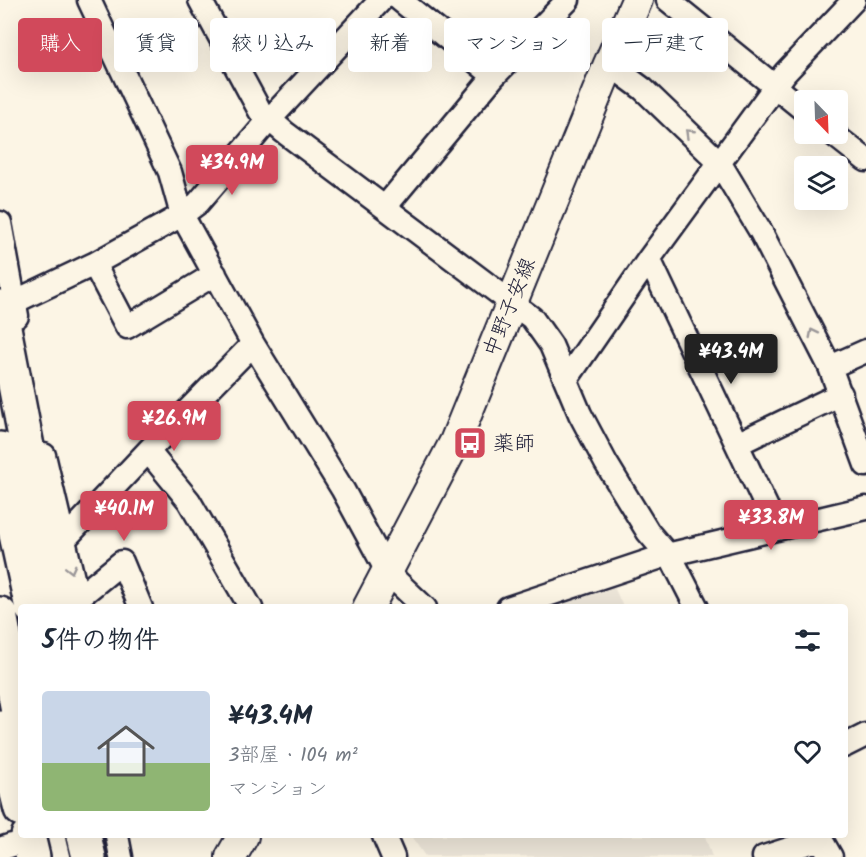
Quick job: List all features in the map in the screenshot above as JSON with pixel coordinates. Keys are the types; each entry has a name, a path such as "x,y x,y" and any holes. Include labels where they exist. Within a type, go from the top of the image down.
{"highway":[{"path":"7,305 47,550 73,604"},
{"path":"0,448 7,493 31,604"},
{"path":"0,614 18,711"},
{"path":"0,727 18,797"},
{"path":"44,838 48,857"},
{"path":"72,838 76,857"},
{"path":"84,838 89,857"}],"main road":[{"name":"中野子安線","path":"629,18 637,0"},
{"name":"中野子安線","path":"370,604 455,442 606,72"},
{"path":"231,857 242,838"}],"street":[{"path":"89,0 170,172 182,215 253,344 343,490 388,573 421,604"},
{"path":"200,0 260,111 269,120 510,304 532,318 551,345 580,414 606,463 648,532 667,555 695,604"},
{"path":"7,305 94,264 182,215 198,203 269,120 381,0"},
{"path":"400,0 494,76"},
{"path":"385,207 494,76 567,0"},
{"path":"668,0 794,102"},
{"path":"566,380 649,259 775,86 854,0"},
{"path":"620,72 643,89 719,162 761,232 831,367 866,465"},
{"path":"846,144 866,160"},
{"path":"0,224 7,305 29,406 64,540 73,604"},
{"path":"649,259 777,529"},
{"path":"94,264 127,327 215,274"},
{"path":"64,540 253,344"},
{"path":"831,367 866,351"},
{"path":"737,444 841,394"},
{"path":"148,451 189,501 249,604"},
{"path":"520,604 667,555 866,508"},
{"path":"73,604 122,562 139,604"},
{"path":"848,744 866,735"},
{"path":"117,838 121,857"},
{"path":"385,838 393,857"},
{"path":"764,857 823,844"}],"shaded area":[{"path":"611,580 622,604 543,604"},
{"path":"412,838 706,838 712,857 425,856"}],"place":[{"name":"薬師","path":"470,443"}]}
